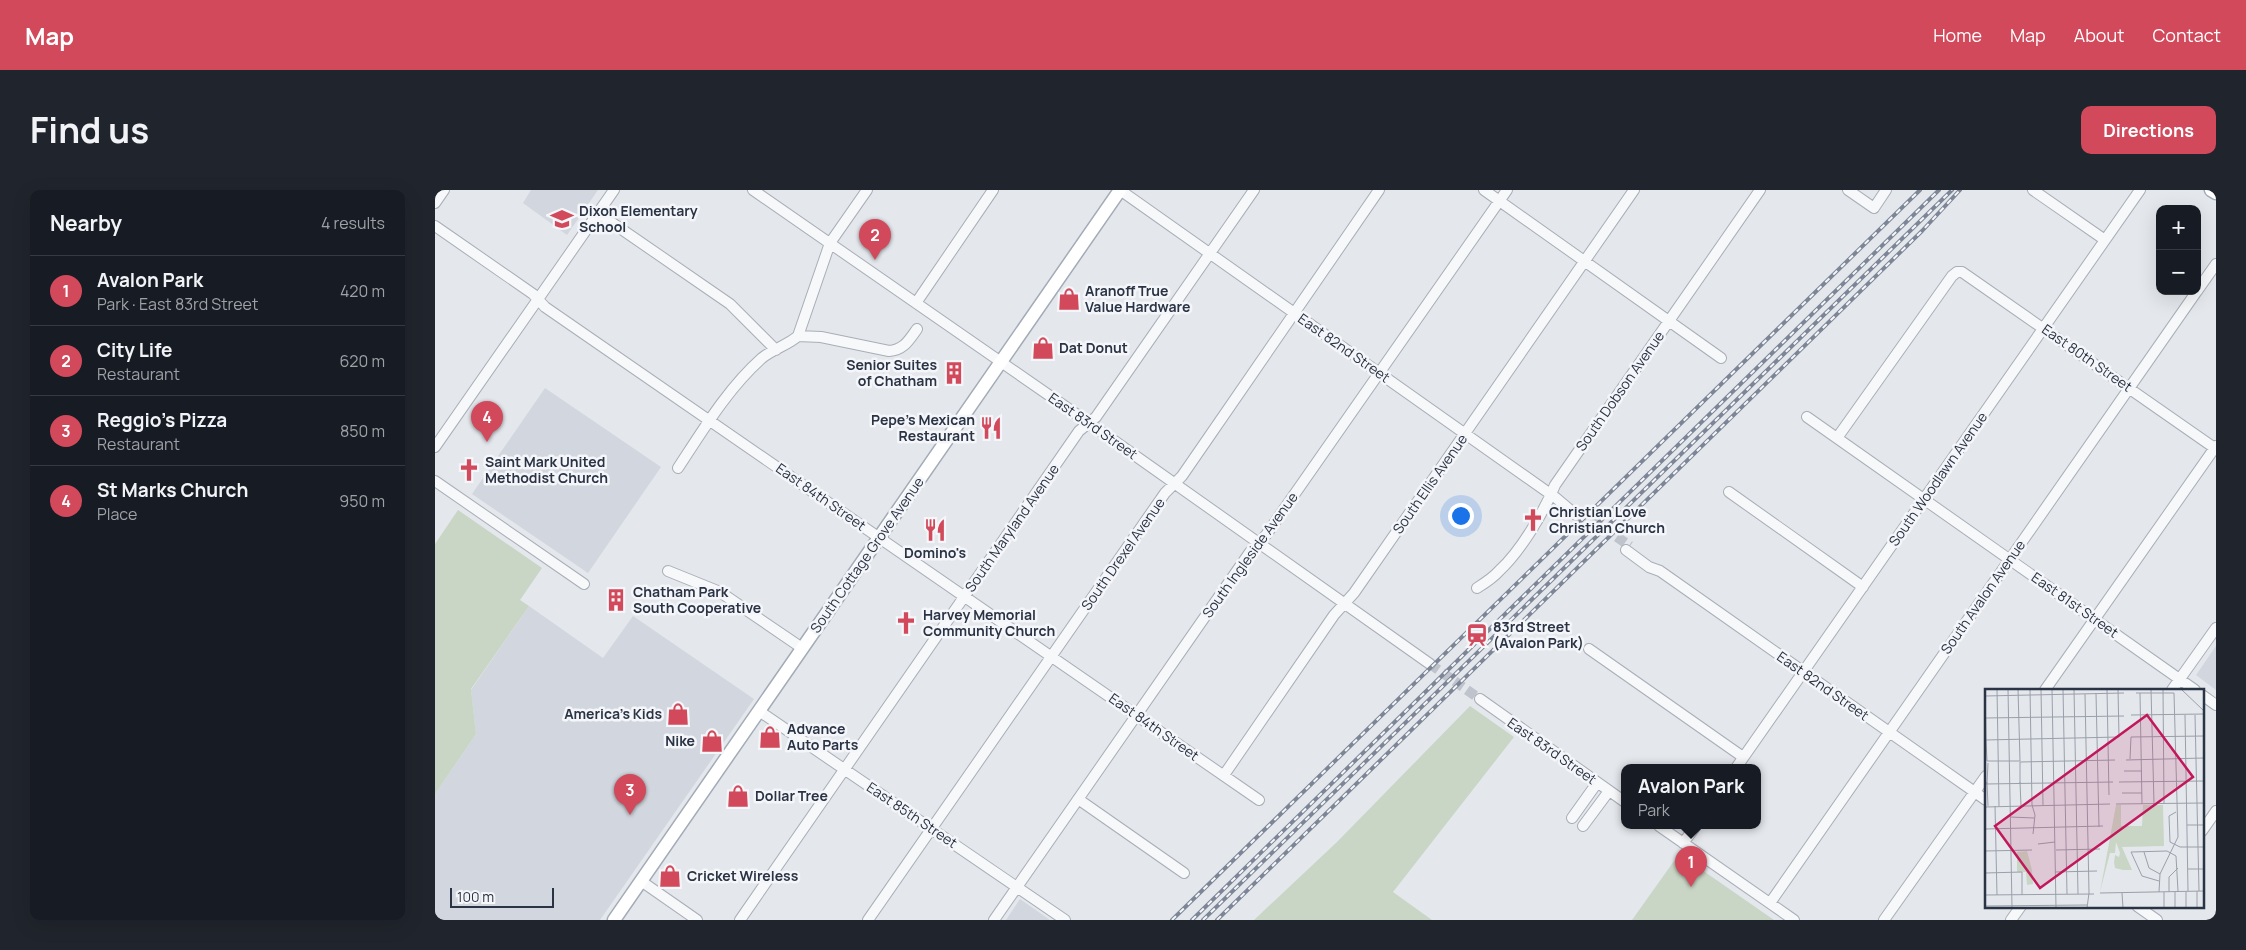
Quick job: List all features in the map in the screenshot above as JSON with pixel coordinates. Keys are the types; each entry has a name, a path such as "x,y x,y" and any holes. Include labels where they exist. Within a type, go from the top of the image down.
{"main road":[{"name":"South Cottage Grove Avenue","path":"614,920 1120,190"},
{"path":"2211,190 2216,194"}],"street":[{"path":"435,203 444,190"},
{"path":"435,447 614,190"},
{"name":"East 83rd Street","path":"753,190 1175,483 1430,664"},
{"path":"678,468 710,420 749,371 765,356 792,342 798,336 830,243 867,190"},
{"path":"916,303 993,190"},
{"name":"East 82nd Street","path":"1120,190 1578,513"},
{"name":"South Maryland Avenue","path":"740,920 1079,431 1096,417 1254,190"},
{"name":"South Drexel Avenue","path":"868,920 1165,493 1182,476 1379,190"},
{"path":"1484,190 1721,358"},
{"name":"South Ingleside Avenue","path":"994,920 1250,552 1266,535 1507,190"},
{"name":"South Ellis Avenue","path":"1224,775 1330,621 1353,593 1465,434 1634,190"},
{"name":"South Dobson Avenue","path":"1477,588 1499,571 1512,557 1547,505 1555,485 1760,190"},
{"path":"1849,190 1874,208 1886,190"},
{"path":"2033,190 2105,240"},
{"name":"South Woodlawn Avenue","path":"1739,764 2140,190"},
{"path":"598,213 730,304 776,350"},
{"name":"East 84th Street","path":"435,226 538,299 545,306 1259,800"},
{"name":"South Avalon Avenue","path":"2201,285 2216,264"},
{"name":"East 80th Street","path":"1837,438 1957,272 1966,273 2216,448"},
{"name":"South Avalon Avenue","path":"1770,903 2194,295"},
{"path":"798,336 821,337 889,351 898,350 906,344 917,329"},
{"name":"East 81st Street","path":"1807,417 2194,689"},
{"path":"2046,689 2216,448"},
{"path":"435,481 583,584"},
{"path":"1729,492 1863,587"},
{"name":"East 82nd Street","path":"1628,548 1653,562 1660,571 1985,799"},
{"path":"668,571 720,592 802,648"},
{"path":"2173,689 2216,628"},
{"path":"1589,649 1743,758"},
{"path":"2203,696 2216,705"},
{"name":"East 83rd Street","path":"1480,699 1621,799"},
{"name":"East 85th Street","path":"759,711 1065,920"},
{"path":"1884,920 1985,777"},
{"path":"1572,818 1597,783"},
{"path":"1583,826 1609,791"},
{"path":"1078,799 1184,873"},
{"path":"2203,830 2216,811"},
{"path":"1663,829 1794,920"},
{"path":"1683,843 1693,829"},
{"path":"641,881 697,920"},
{"path":"2011,920 2020,908"},
{"path":"2143,911 2157,920"}],"shaded area":[{"name":"Dixon Elementary School","path":"531,190 598,190 567,235 523,203"},
{"path":"545,388 661,467 588,573 472,494"},
{"path":"529,606 603,658 633,616 754,699 600,920 435,920 435,794 476,734 471,690"},
{"path":"2216,646 2216,690 2196,675"},
{"path":"1020,899 1050,920 1006,920"}],"green space":[{"path":"458,510 542,568 520,600 529,606 471,689 476,734 435,794 435,544"},
{"path":"1470,706 1514,737 1393,892 1432,920 1254,920 1337,842"},
{"path":"1679,854 1774,920 1632,920"}],"tunnel":[{"path":"1580,511 1630,546"},
{"path":"1430,664 1480,699"}],"railway":[{"path":"1172,920 1920,190"},
{"path":"1192,920 1939,190"},
{"path":"1203,920 1952,190"},
{"path":"1217,920 1922,231 1960,190"}],"place":[{"name":"Dixon Elementary School","path":"562,219"},
{"name":"City Life","path":"875,260"},
{"name":"Aranoff True Value Hardware","path":"1069,299"},
{"name":"Dat Donut","path":"1043,348"},
{"name":"Senior Suites of Chatham","path":"954,373"},
{"name":"Pepe's Mexican Restaurant","path":"991,428"},
{"name":"St Marks Church","path":"487,442"},
{"name":"Saint Mark United Methodist Church","path":"469,470"},
{"name":"Christian Love Christian Church","path":"1533,520"},
{"name":"Domino's","path":"935,530"},
{"name":"Chatham Park South Cooperative","path":"616,600"},
{"name":"Harvey Memorial Community Church","path":"906,623"},
{"name":"83rd Street (Avalon Park)","path":"1477,635"},
{"name":"America's Kids","path":"678,714"},
{"name":"Advance Auto Parts","path":"770,737"},
{"name":"Nike","path":"712,741"},
{"name":"Dollar Tree","path":"738,796"},
{"name":"Reggio's Pizza","path":"630,815"},
{"name":"Cricket Wireless","path":"670,876"},
{"name":"Avalon Park","path":"1691,887"}]}
